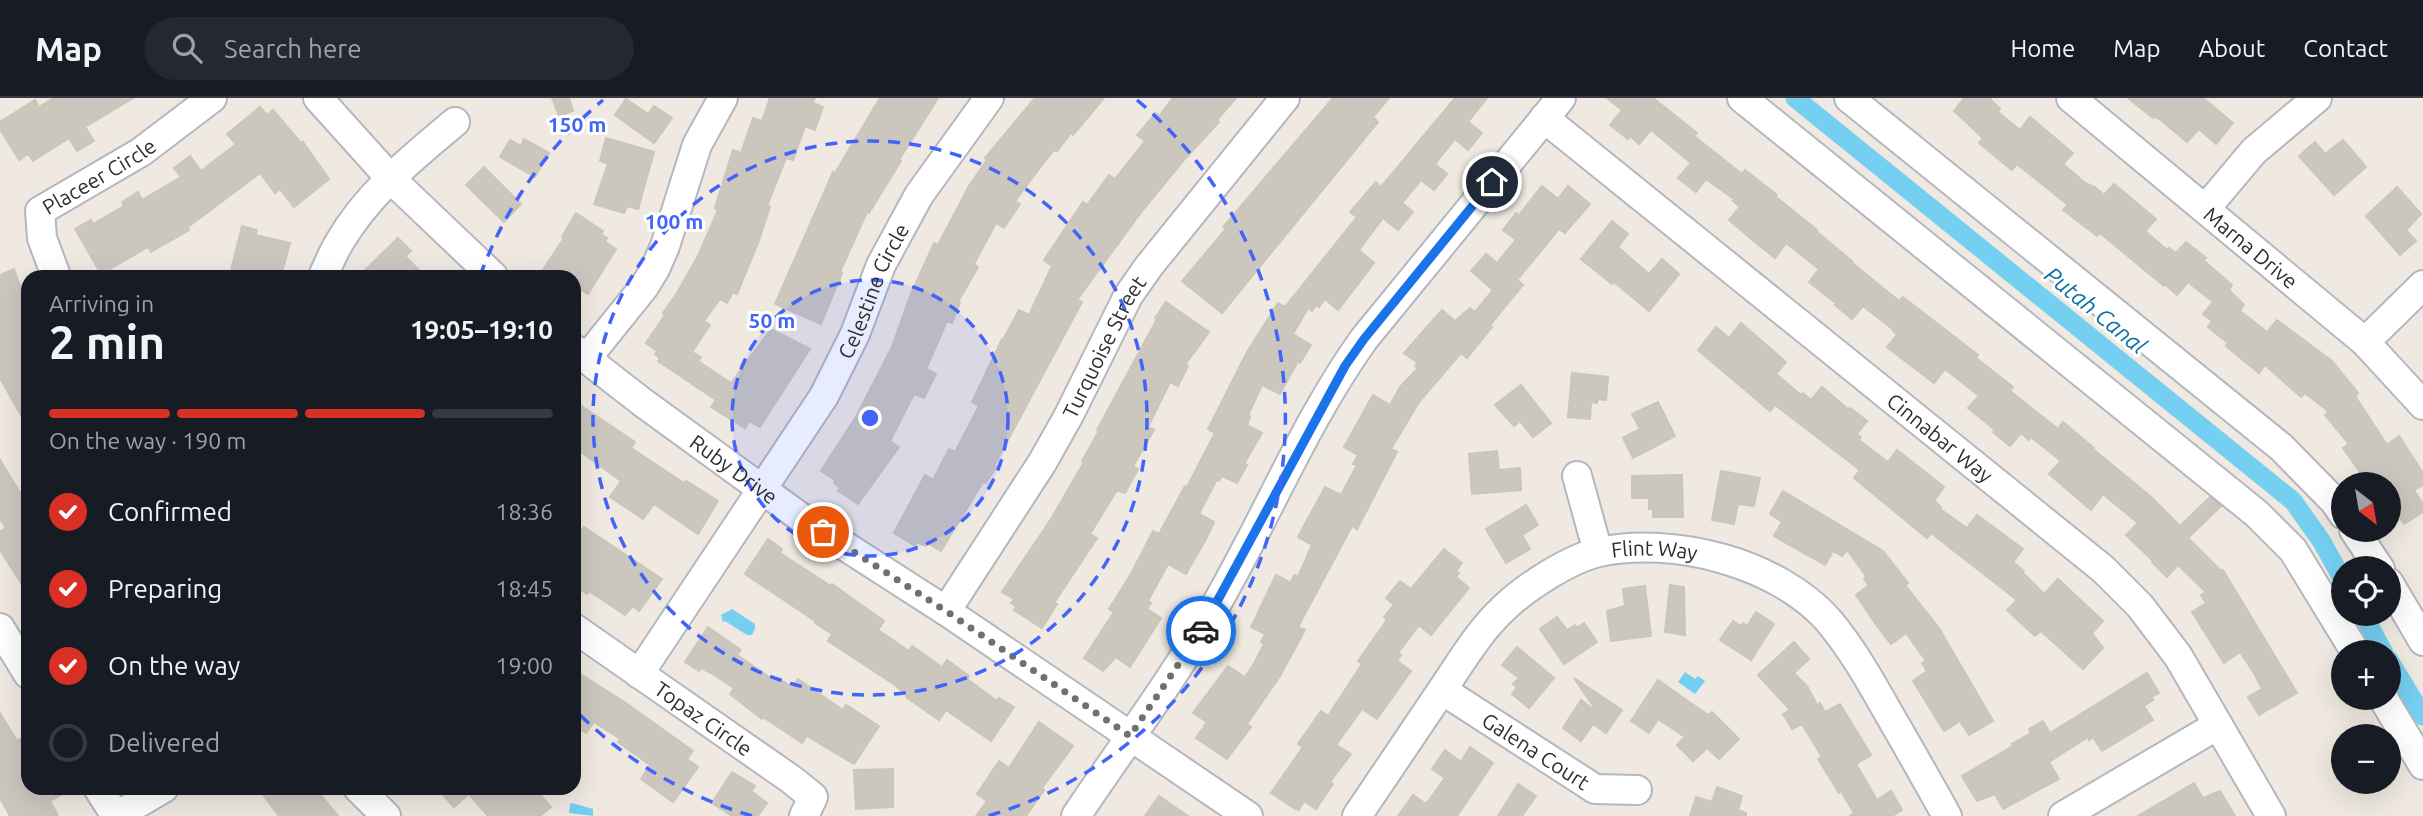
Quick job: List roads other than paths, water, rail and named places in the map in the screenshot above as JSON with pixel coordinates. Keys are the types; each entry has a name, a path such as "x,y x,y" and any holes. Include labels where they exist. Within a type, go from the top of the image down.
{"street":[{"name":"Placeer Circle","path":"54,270 42,237 40,211 141,152 212,98"},
{"path":"318,98 391,178 487,270"},
{"path":"581,353 644,287 655,269 697,145 723,98"},
{"name":"Celestine Circle","path":"639,674 824,396 855,334 881,265 919,195 989,98"},
{"name":"Turquoise Street","path":"946,611 1042,463 1128,296 1149,266 1285,98"},
{"path":"1742,98 2258,514 2293,550 2348,640"},
{"path":"1849,98 2281,447 2331,498"},
{"name":"Marna Drive","path":"2071,98 2365,342 2423,405"},
{"path":"2206,208 2254,151 2317,98"},
{"path":"1076,816 1214,608 1314,418 1345,366 1364,339 1553,108"},
{"name":"Cinnabar Way","path":"1553,108 2103,569 2140,606 2178,656 2271,816"},
{"path":"326,270 341,241 369,202 391,178 454,121"},
{"path":"2365,342 2423,285"},
{"name":"Ruby Drive","path":"581,355 803,519 946,611 1248,816"},
{"path":"1577,476 1598,552"},
{"name":"Flint Way","path":"1357,816 1467,652 1503,608 1567,565 1598,552 1679,548 1746,566 1792,591 1827,619 1858,660 1947,816"},
{"path":"2401,603 2423,641"},
{"path":"0,628 21,662"},
{"name":"Topaz Circle","path":"581,633 813,797 804,816"},
{"name":"Galena Court","path":"1442,690 1595,789 1637,790"},
{"path":"2390,710 2423,765"},
{"path":"2063,816 2218,725"},
{"path":"102,795 116,816 152,795"},
{"path":"365,795 386,816"}],"water":[{"path":"732,609 755,624 752,635 723,622 721,615"},
{"path":"1685,672 1695,679 1698,676 1705,681 1695,694 1678,682"},
{"path":"572,803 593,809 593,816 569,813"}],"waterway":[{"name":"Putah Canal","path":"1795,98 2293,501 2331,558"},
{"name":"Putah Canal","path":"2369,626 2377,640"},
{"name":"Putah Canal","path":"2401,680 2423,716"}]}
